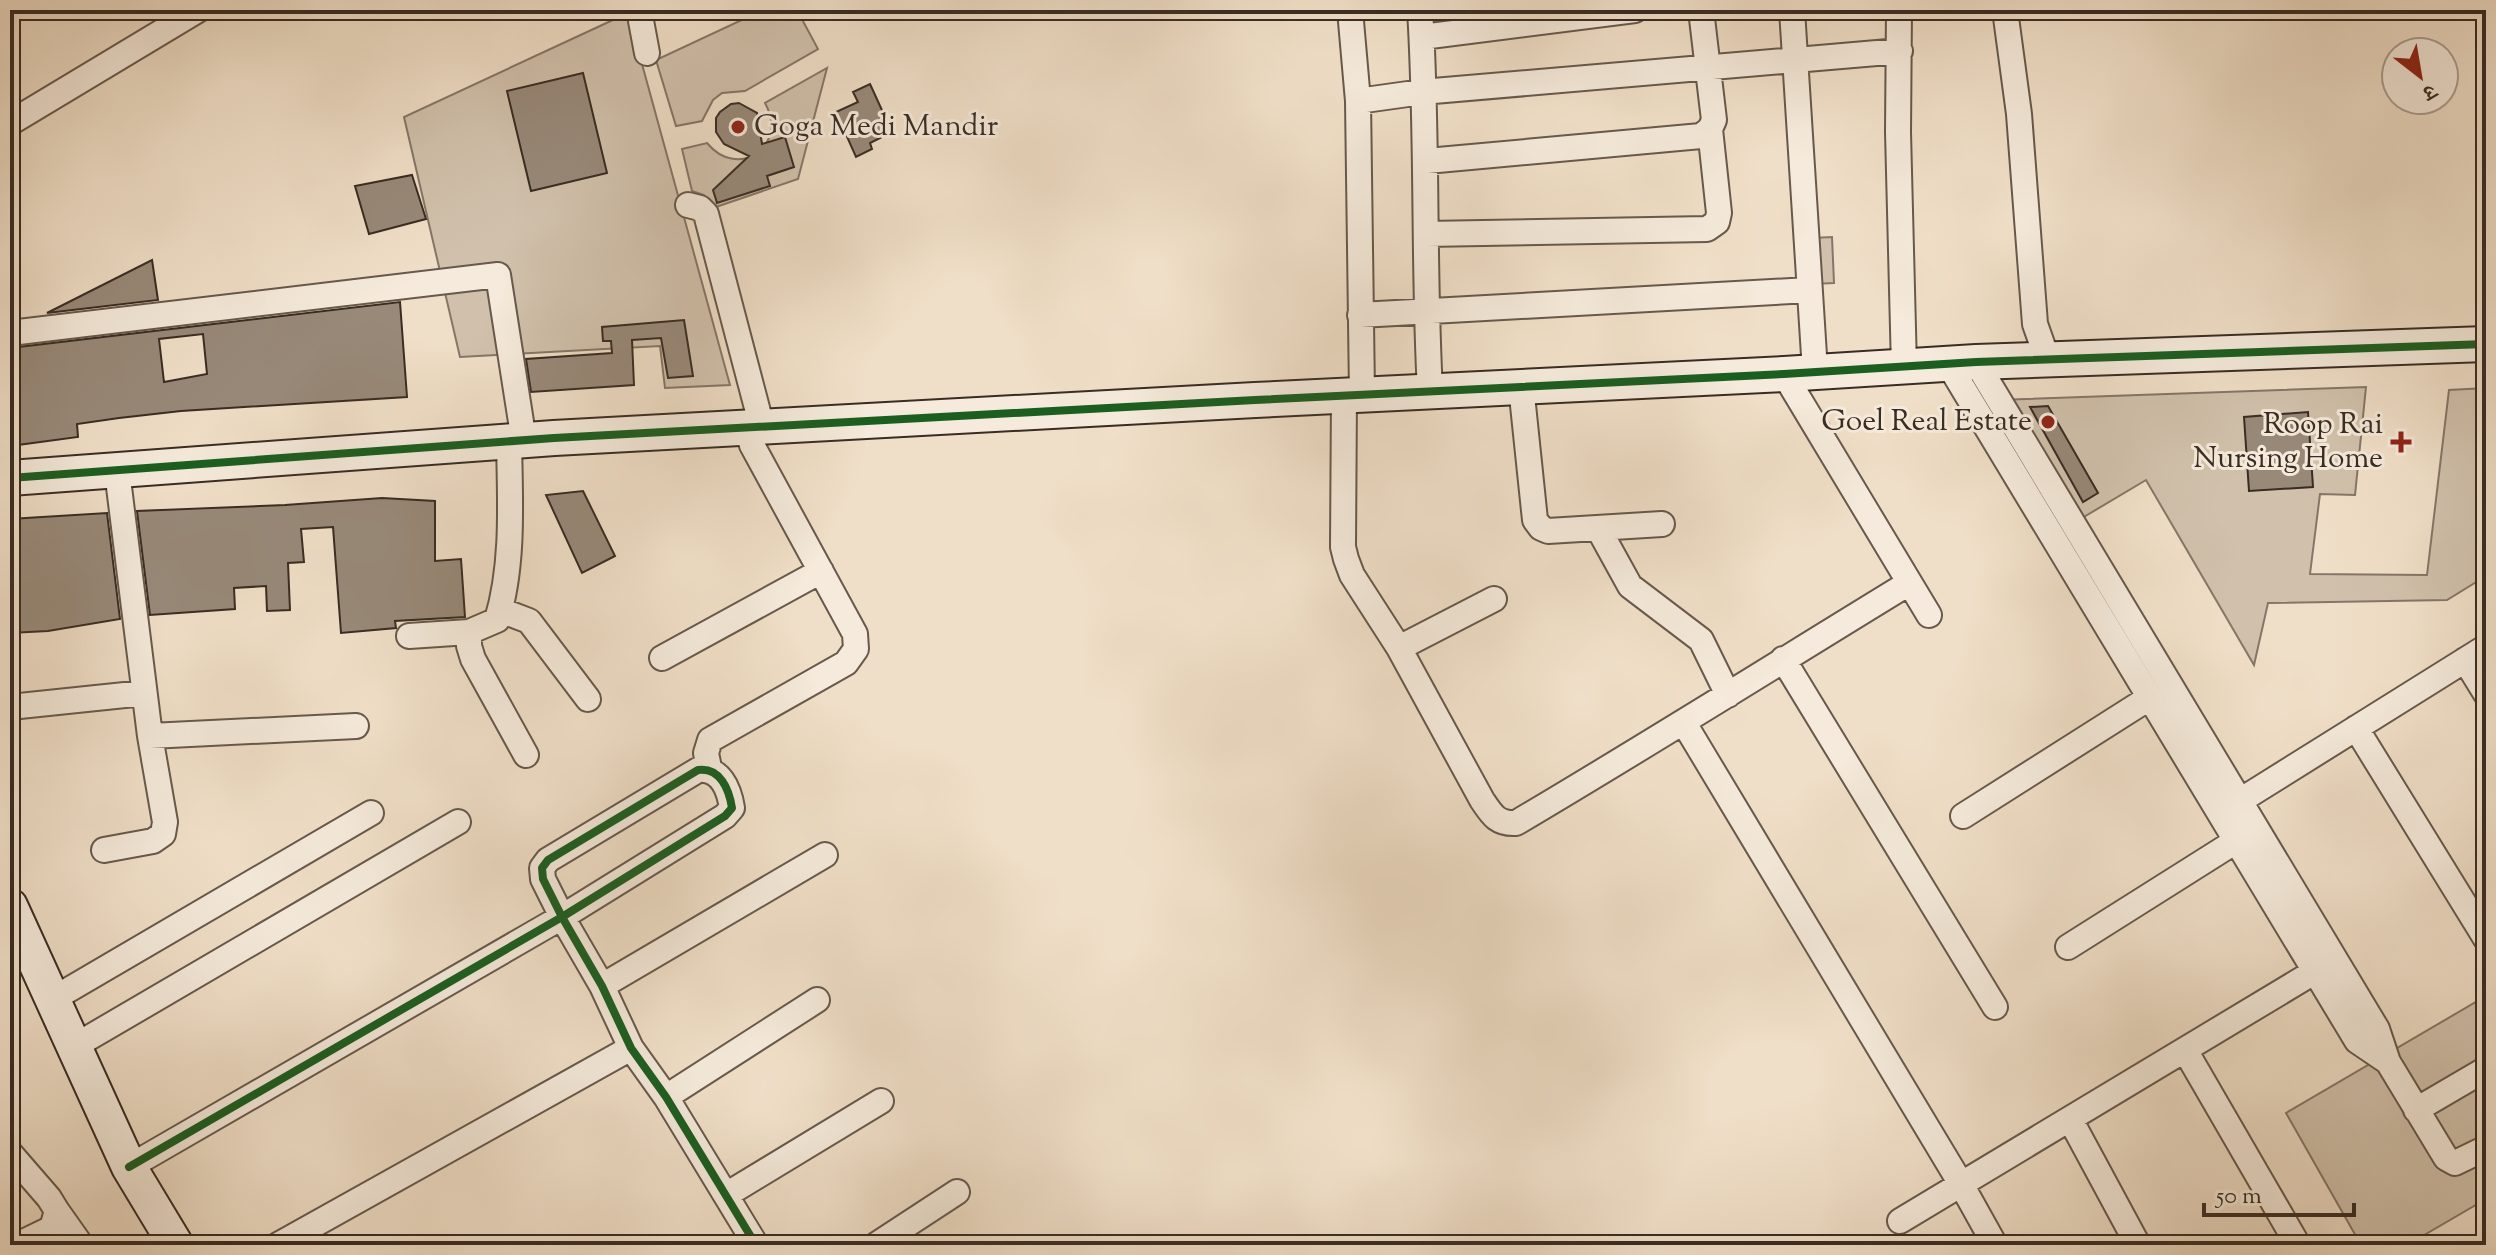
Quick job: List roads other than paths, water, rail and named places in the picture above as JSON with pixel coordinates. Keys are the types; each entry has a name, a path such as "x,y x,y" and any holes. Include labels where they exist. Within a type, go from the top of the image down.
{"street":[{"path":"10,123 198,10"},
{"path":"639,10 647,53"},
{"path":"1350,10 1358,101 1360,315 1343,547 1352,575 1399,648 1496,820 1504,824 1516,823 1909,583"},
{"path":"1420,10 1427,161 1425,312 1430,391"},
{"path":"1422,37 1635,10"},
{"path":"1427,161 1701,136 1710,129 1714,120 1701,10"},
{"path":"1792,10 1809,290 1800,373 1909,583 1929,615"},
{"path":"1899,10 1898,132 1904,368"},
{"path":"2005,10 2019,114 2035,324 2048,361"},
{"path":"1358,101 1422,92 1900,51"},
{"path":"1426,234 1707,229 1717,222 1719,213 1710,129"},
{"path":"688,205 700,208 706,214 754,427 752,445 855,634 856,649 846,663 710,740 706,753 709,768"},
{"path":"10,333 498,275 517,442 503,598 497,620 469,632 409,636"},
{"path":"1360,315 1809,290"},
{"path":"10,478 754,427 1963,363 2486,344"},
{"path":"1963,363 2149,698 2314,972 2357,1041 2388,1062"},
{"path":"1963,363 2377,1029 2388,1062 2446,1158 2455,1163 2486,1148"},
{"path":"1521,386 1535,520 1541,528 1548,531 1662,524"},
{"path":"104,850 153,841 163,834 164,803 150,736 117,471"},
{"path":"1598,528 1630,586 1701,640 1728,695"},
{"path":"662,658 821,571"},
{"path":"1399,648 1494,599"},
{"path":"500,610 529,621 588,699"},
{"path":"469,632 473,659 526,755"},
{"path":"2238,802 2486,647"},
{"path":"1783,659 1995,1007"},
{"path":"2465,660 2486,694"},
{"path":"10,707 144,693"},
{"path":"1963,816 2149,698"},
{"path":"1684,723 1995,1245"},
{"path":"150,736 356,726"},
{"path":"2356,728 2486,939"},
{"path":"129,1167 562,917 725,816 732,808 730,798 717,772 709,768 698,770 548,860 542,868 543,879 562,917 602,986 631,1048 666,1097 756,1245"},
{"path":"53,999 371,813"},
{"path":"75,1046 458,822"},
{"path":"2068,947 2236,841"},
{"path":"602,986 825,855"},
{"path":"10,906 129,1167 176,1245"},
{"path":"1900,1221 2314,972"},
{"path":"666,1097 817,1000"},
{"path":"278,1245 631,1048"},
{"path":"2185,1050 2298,1245"},
{"path":"2416,1110 2486,1069"},
{"path":"726,1195 881,1101"},
{"path":"2070,1119 2138,1245"},
{"path":"10,1153 49,1198 81,1245"},
{"path":"876,1245 957,1192"},
{"path":"17,1245 52,1228 57,1211"}],"place":[{"name":"Goga Medi Mandir","path":"738,127"},
{"name":"Goel Real Estate","path":"2048,422"},
{"name":"Roop Rai Nursing Home","path":"2401,442"}]}
